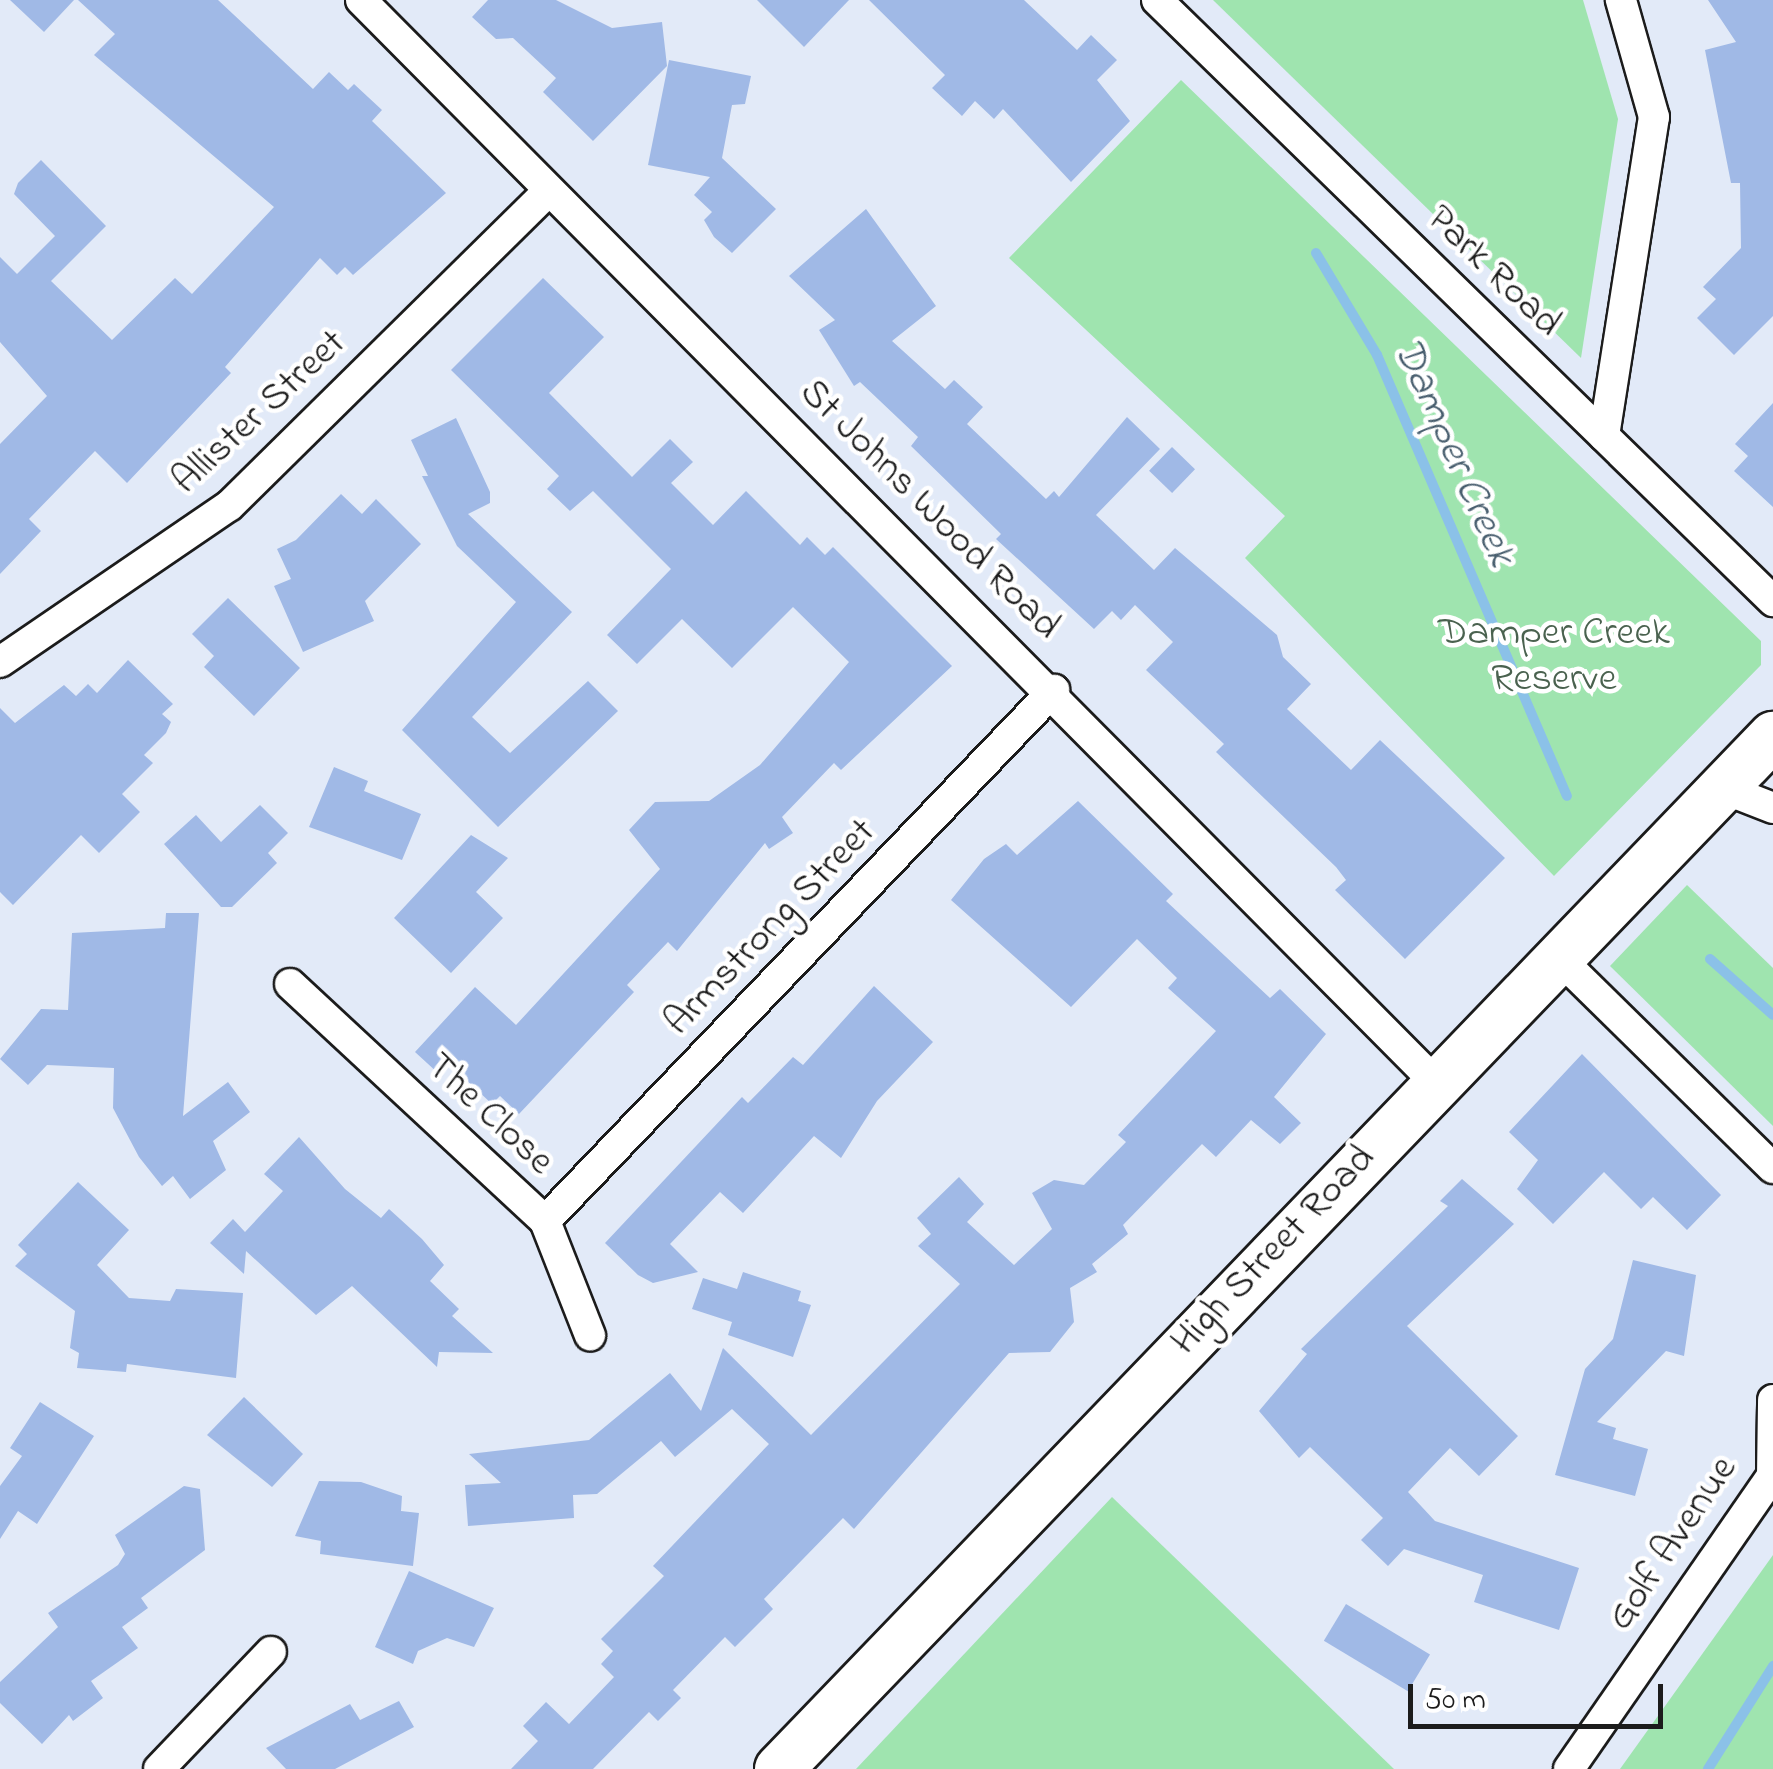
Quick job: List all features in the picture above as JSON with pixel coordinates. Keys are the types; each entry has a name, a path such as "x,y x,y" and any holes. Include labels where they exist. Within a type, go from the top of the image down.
{"main road":[{"name":"High Street Road","path":"778,1769 1556,955 1773,736"}],"street":[{"name":"St Johns Wood Road","path":"361,0 548,191 1054,690 1435,1082"},
{"name":"Park Road","path":"1157,0 1773,600"},
{"path":"1604,436 1654,118 1621,0"},
{"name":"Allister Street","path":"0,662 229,506 548,191"},
{"name":"Armstrong Street","path":"545,1221 1054,690"},
{"path":"1722,788 1773,808"},
{"path":"1556,955 1773,1168"},
{"name":"The Close","path":"290,984 545,1221 590,1335"},
{"name":"Golf Avenue","path":"1569,1769 1772,1476 1773,1400"},
{"path":"159,1769 271,1652"}],"green space":[{"path":"1213,0 1583,0 1618,119 1581,358"},
{"name":"Damper Creek Reserve","path":"1181,80 1761,641 1761,665 1554,876 1245,558 1285,516 1009,258"},
{"path":"1687,885 1773,968 1773,1126 1610,966"},
{"path":"1112,1497 1394,1769 856,1769"},
{"path":"1773,1555 1773,1769 1620,1769"}],"building":[{"path":"10,0 74,0 44,32"},
{"path":"78,0 218,0 313,89 329,72 348,90 354,84 382,110 372,121 446,193 353,275 345,267 337,275 320,258 225,367 231,373 127,483 95,451 29,519 41,531 0,574 0,444 47,396 0,342 0,257 17,274 55,236 14,194 18,183 41,160 106,226 51,281 112,340 175,278 192,294 274,207 94,55 115,34"},
{"path":"488,0 556,0 612,28 662,22 667,66 593,141 543,92 556,78 513,38 496,39 472,17"},
{"path":"757,0 849,0 804,47"},
{"path":"869,0 1024,0 1077,50 1091,35 1117,60 1097,80 1130,121 1071,182 1003,109 994,119 975,101 962,116 932,88 945,75"},
{"path":"1708,0 1773,0 1773,316 1734,355 1697,318 1716,299 1703,287 1741,248 1740,183 1731,183 1705,50 1736,42"},
{"path":"669,60 751,76 745,104 732,105 722,158 776,209 732,253 714,237 704,220 712,212 694,195 710,177 648,165"},
{"path":"866,209 936,306 892,341 945,389 954,380 983,407 967,424 1046,499 1054,491 1059,497 1127,417 1160,449 1096,515 1154,570 1175,548 1277,635 1283,657 1311,684 1287,709 1351,770 1380,740 1505,858 1405,959 1335,890 1346,880 1336,867 1216,752 1224,744 1146,670 1173,642 1135,605 1121,620 1112,611 1094,629 996,539 1001,534 911,446 918,437 860,382 854,386 819,330 835,320 789,276"},
{"path":"543,278 604,337 549,393 632,477 670,439 693,462 671,483 713,525 746,491 800,545 807,537 825,555 833,547 952,666 841,770 834,763 782,817 793,833 769,849 765,843 677,951 668,942 627,985 634,992 519,1114 500,1096 492,1104 449,1064 439,1074 415,1052 475,987 516,1025 660,869 629,830 655,802 709,801 760,765 849,662 793,607 732,668 682,619 637,664 607,635 671,569 593,491 570,511 547,489 559,476 451,370"},
{"path":"1773,403 1773,507 1734,471 1748,456 1735,444"},
{"path":"456,418 490,492 490,503 468,514 572,612 472,717 510,753 588,681 618,711 498,827 402,730 516,602 457,546 422,476 428,476 411,440"},
{"path":"1172,447 1195,469 1172,493 1149,471"},
{"path":"341,494 362,514 376,499 421,544 365,601 374,621 303,652 274,586 291,579 277,549 296,540"},
{"path":"228,598 300,668 254,716 204,667 214,656 192,634"},
{"path":"128,660 173,704 162,714 171,722 166,733 144,755 153,763 122,794 140,812 99,853 81,835 13,905 0,892 0,708 15,723 64,685 76,696 88,684 97,693"},
{"path":"334,767 368,781 364,791 421,814 402,860 309,827"},
{"path":"1078,801 1173,894 1166,901 1270,998 1280,989 1326,1034 1274,1097 1301,1123 1280,1144 1251,1120 1216,1157 1202,1144 1123,1225 1128,1234 1092,1264 1097,1272 1070,1288 1074,1322 1050,1352 1009,1353 854,1529 843,1518 764,1599 773,1609 735,1647 725,1637 673,1690 681,1698 658,1721 649,1712 593,1769 511,1769 538,1741 523,1726 546,1702 569,1724 614,1677 601,1664 613,1651 601,1639 664,1576 653,1566 769,1444 732,1409 675,1457 661,1441 597,1494 573,1495 574,1518 468,1526 465,1485 501,1483 469,1454 589,1440 670,1373 701,1411 723,1348 811,1435 960,1284 918,1246 931,1234 917,1218 959,1177 984,1204 967,1222 1014,1265 1052,1229 1032,1193 1054,1180 1084,1185 1126,1142 1118,1135 1216,1031 1168,988 1177,978 1137,939 1071,1007 951,900 984,859 1006,844 1017,855"},
{"path":"260,805 288,833 268,853 277,863 232,907 221,907 164,844 196,815 221,842"},
{"path":"471,835 508,858 476,892 503,918 451,973 394,918"},
{"path":"166,913 199,913 183,1116 228,1082 250,1112 213,1141 226,1170 190,1199 173,1176 162,1186 139,1157 113,1108 114,1068 47,1065 28,1085 0,1059 41,1009 68,1010 72,933 165,928"},
{"path":"874,986 933,1042 877,1101 841,1158 814,1136 743,1213 720,1192 670,1244 698,1272 653,1283 638,1275 605,1243 742,1097 748,1103 793,1057 803,1065"},
{"path":"1582,1054 1721,1195 1687,1230 1653,1197 1641,1209 1604,1172 1553,1224 1517,1189 1538,1160 1509,1132"},
{"path":"299,1137 345,1189 381,1218 389,1209 422,1239 444,1265 430,1281 459,1309 452,1316 493,1353 439,1352 437,1367 352,1286 316,1315 246,1251 244,1274 210,1243 233,1219 245,1232 283,1191 264,1174"},
{"path":"1462,1179 1514,1224 1407,1326 1518,1436 1479,1476 1450,1448 1408,1492 1435,1521 1579,1568 1559,1630 1474,1602 1483,1575 1404,1549 1388,1566 1361,1540 1383,1518 1310,1447 1299,1458 1259,1411 1307,1354 1301,1349 1448,1206 1440,1201"},
{"path":"78,1182 129,1230 97,1265 129,1298 170,1301 176,1289 243,1293 236,1378 127,1364 126,1372 77,1368 79,1353 70,1348 75,1311 15,1266 27,1254 18,1245"},
{"path":"1633,1260 1696,1275 1684,1356 1666,1351 1597,1422 1616,1428 1613,1439 1648,1449 1635,1496 1555,1475 1585,1369 1613,1339"},
{"path":"743,1272 801,1291 798,1301 811,1305 793,1357 728,1335 732,1322 692,1309 703,1278 737,1289"},
{"path":"244,1397 303,1454 272,1487 207,1435"},
{"path":"40,1402 94,1436 37,1524 18,1511 0,1539 0,1486 22,1456 10,1448"},
{"path":"319,1481 361,1482 402,1496 401,1511 419,1513 413,1566 320,1554 321,1541 295,1536"},
{"path":"184,1486 200,1489 205,1550 141,1598 148,1608 122,1627 138,1648 91,1681 103,1698 73,1721 69,1715 42,1744 0,1703 0,1682 58,1627 48,1613 118,1565 125,1554 115,1535"},
{"path":"409,1571 494,1608 474,1647 447,1638 418,1651 413,1664 375,1647"},
{"path":"1346,1604 1430,1654 1408,1691 1324,1641"},
{"path":"399,1701 414,1727 335,1769 286,1769 266,1748 350,1704 360,1720"}],"waterway":[{"name":"Damper Creek","path":"1316,253 1377,355 1567,796"},
{"name":"Damper Creek","path":"1710,959 1773,1015"},
{"name":"Damper Creek","path":"1708,1769 1773,1666"}]}
